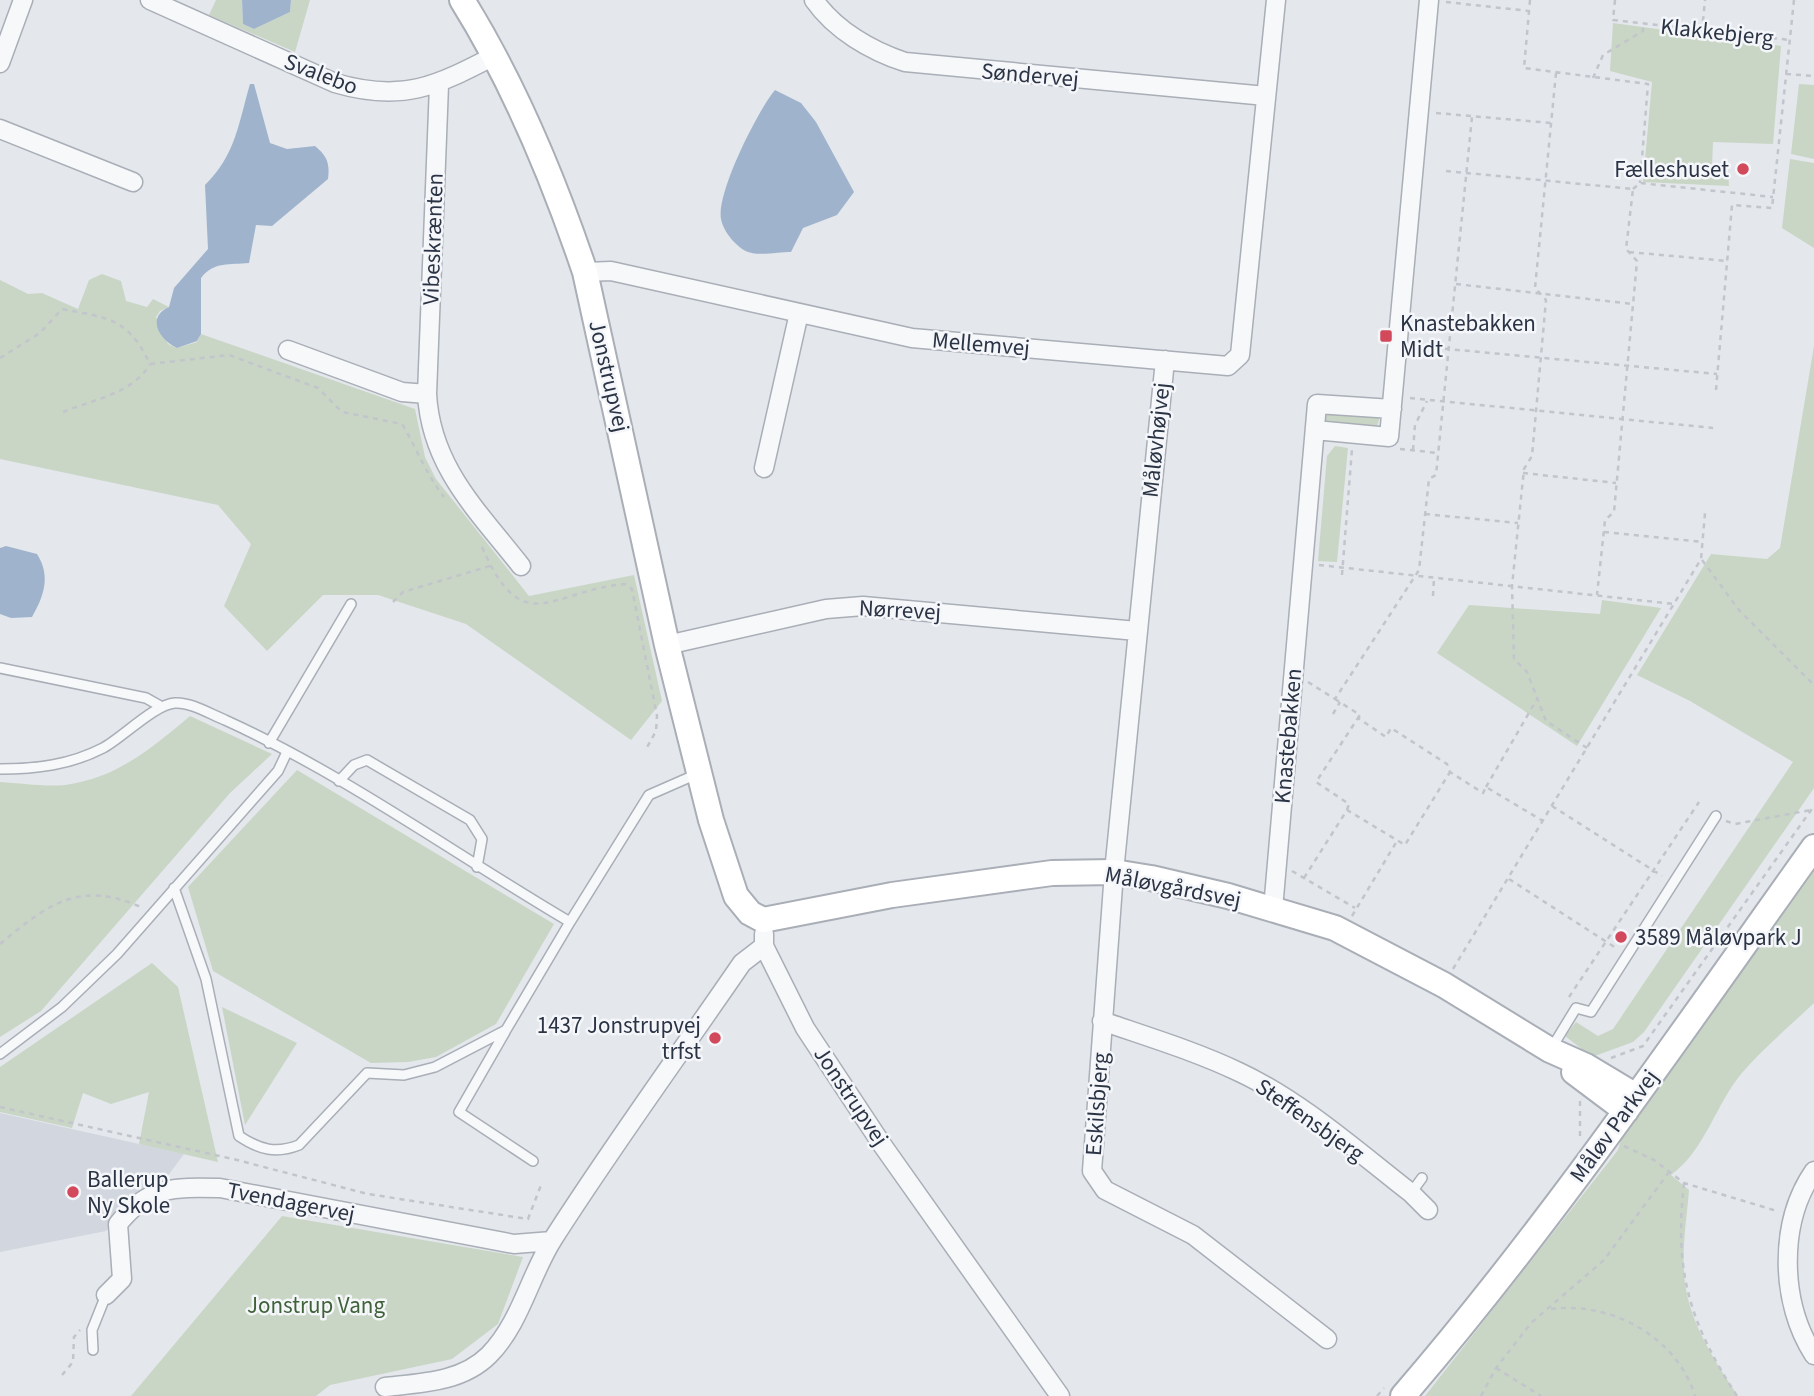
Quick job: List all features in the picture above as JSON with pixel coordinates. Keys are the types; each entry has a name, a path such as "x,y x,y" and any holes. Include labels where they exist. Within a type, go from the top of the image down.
{"street":[{"path":"0,63 23,0"},
{"name":"Svalebo","path":"150,0 335,83 365,92 390,94 439,85 496,55"},
{"name":"Jonstrupvej","path":"462,0 496,55 558,192 585,272 667,645 698,773 736,896 750,913 763,920 764,946 805,1028 883,1146 1060,1396"},
{"name":"Søndervej","path":"814,0 837,25 884,55 905,62 1266,96"},
{"name":"Måløvhøjvej","path":"1114,872 1164,360 1228,366 1240,355 1276,0"},
{"path":"1315,430 1389,438 1429,0"},
{"name":"Vibeskrænten","path":"439,85 428,422 449,474 521,566"},
{"path":"0,129 132,182"},
{"name":"Mellemvej","path":"585,272 611,271 912,338 1164,360"},
{"path":"764,468 799,313"},
{"path":"288,350 402,392 427,394"},
{"name":"Knastebakken","path":"1273,909 1317,404 1392,403"},
{"name":"Nørrevej","path":"667,645 826,609 863,606 1137,631"},
{"name":"Måløv Parkvej","path":"1394,1391 1471,1317 1608,1136 1814,847"},
{"name":"Måløvgårdsvej","path":"763,920 972,883 1078,871 1114,872 1151,878 1273,909 1342,931 1444,985 1631,1103"},
{"name":"Eskilsbjerg","path":"1114,872 1092,1171 1105,1189 1193,1235 1327,1339"},
{"path":"382,1391 442,1380 469,1370 490,1354 507,1330 552,1241 742,963 764,946"},
{"name":"Steffensbjerg","path":"1102,1021 1185,1049 1282,1096 1417,1185 1428,1210"},
{"path":"1814,1171 1794,1216 1787,1262 1792,1305 1806,1343 1814,1355"},
{"name":"Tvendagervej","path":"106,1294 121,1279 118,1224 133,1204 143,1198 181,1187 220,1188 514,1244 552,1241"}],"lane":[{"path":"269,743 351,604"},
{"path":"0,668 146,698 162,707"},
{"path":"0,769 36,768 71,762 104,747 162,707 174,703 191,705 339,781 570,922"},
{"path":"0,1054 62,1007 117,954 278,771 287,752"},
{"path":"339,781 354,765 367,760 470,820 482,839 477,867"},
{"path":"533,1161 458,1112 570,922 649,795 698,773"},
{"path":"1550,1050 1576,1008 1591,1012 1716,816"},
{"path":"174,888 206,979 239,1136 252,1144 267,1150 285,1151 299,1145 367,1073 404,1075 435,1067 506,1030"},
{"path":"93,1350 92,1330 106,1294"}],"path":[{"path":"1429,0 1529,11"},
{"path":"1530,0 1524,68 1648,84 1640,183 1633,189 1626,248 1637,261 1614,512 1605,520 1597,596"},
{"name":"Klakkebjerg","path":"1615,0 1613,20 1790,40"},
{"path":"1702,31 1705,0"},
{"name":"Klakkebjerg","path":"1794,0 1786,74 1814,76"},
{"name":"Klakkebjerg","path":"1594,78 1603,55 1643,31 1644,24"},
{"path":"1556,73 1535,288 1546,300 1532,456 1523,473 1512,586 1514,659 1527,672 1546,721 1587,747"},
{"path":"1716,390 1732,205 1772,208 1786,74"},
{"path":"1419,112 1551,123"},
{"path":"1335,699 1419,570 1429,479 1436,475 1472,117"},
{"path":"1446,171 1633,189"},
{"path":"1640,183 1773,197"},
{"path":"1629,252 1727,261"},
{"path":"1456,284 1633,304"},
{"path":"0,358 40,333 62,309 112,318 132,331 150,364"},
{"path":"1398,344 1717,374"},
{"path":"150,364 229,355 318,388 342,412 402,424 416,447 425,471 449,504"},
{"path":"63,412 125,387 145,374 150,364"},
{"path":"1413,450 1415,425 1426,409 1427,400"},
{"path":"1392,403 1444,401 1713,428"},
{"path":"1342,575 1354,433"},
{"path":"1394,448 1438,453"},
{"path":"1523,473 1616,482"},
{"path":"1444,985 1701,559 1705,513"},
{"path":"1425,514 1518,523"},
{"path":"1604,532 1703,542"},
{"path":"481,545 503,588 515,600 533,603 555,601 611,585 625,584 632,589 657,716 656,731 645,751"},
{"path":"1701,559 1739,610 1814,685"},
{"path":"1303,562 1674,604"},
{"path":"393,601 403,592 490,566"},
{"path":"1433,596 1434,578"},
{"path":"1294,673 1360,715 1315,782 1349,804 1348,810 1304,878"},
{"path":"1358,718 1386,737 1391,728 1447,764 1450,772 1483,793 1537,699"},
{"path":"1333,714 1340,702"},
{"path":"1348,810 1405,845 1450,772"},
{"path":"1486,787 1543,821"},
{"path":"1326,799 1331,792"},
{"path":"1568,1022 1557,1014 1699,802"},
{"path":"1552,806 1674,883"},
{"path":"1716,816 1735,824 1813,808"},
{"path":"1579,1144 1580,1096 1601,1062 1643,1046 1813,808"},
{"path":"1342,931 1397,841"},
{"path":"1277,862 1356,909"},
{"path":"1508,879 1627,955"},
{"path":"0,944 54,904 89,894 116,896 152,912"},
{"path":"0,1107 233,1159 369,1195 528,1219 541,1185"},
{"path":"1581,1120 1654,1160 1684,1183 1794,1216"},
{"path":"1481,1396 1496,1368 1531,1323 1551,1309 1604,1260 1669,1172"},
{"path":"1684,1183 1679,1225 1682,1269 1692,1307 1709,1353 1737,1396"},
{"path":"1551,1309 1577,1307 1626,1320 1671,1350 1695,1396"},
{"path":"62,1375 73,1362 74,1337 78,1330 92,1330"},
{"path":"1496,1368 1541,1396"},
{"path":"1377,1396 1394,1391"}],"shaded area":[{"name":"Ballerup Ny Skole","path":"0,1113 184,1154 164,1181 129,1203 106,1231 0,1252"}],"green space":[{"path":"216,0 242,0 243,24 254,29 290,12 291,0 310,0 295,52 209,15"},
{"path":"1613,23 1781,46 1773,144 1713,142 1712,166 1728,171 1729,186 1643,182 1652,82 1610,71"},
{"path":"1799,84 1814,85 1814,159 1791,154"},
{"path":"1790,159 1814,163 1814,248 1782,228"},
{"path":"102,274 121,281 126,301 147,307 153,299 169,307 160,311 156,317 168,344 177,348 197,342 201,334 415,409 425,457 436,479 529,596 634,575 662,701 631,740 466,624 378,595 323,595 267,651 224,606 251,544 218,505 0,459 0,280 28,294 42,293 78,309 89,280"},
{"path":"1814,346 1814,788 1644,1032 1633,1042 1592,1057 1565,1036 1576,1022 1598,1036 1613,1029 1793,762 1690,701 1637,675 1711,554 1767,559 1780,548"},
{"path":"1331,411 1380,417 1377,426 1371,430 1323,424 1324,414"},
{"path":"1335,446 1348,448 1337,562 1318,561 1327,456"},
{"path":"1602,600 1661,608 1577,746 1437,653 1469,605 1600,614"},
{"path":"190,716 272,754 230,793 41,1011 0,1037 0,782 65,785 101,776 133,760"},
{"path":"297,770 554,924 496,1024 436,1057 408,1062 371,1063 213,971 188,887"},
{"path":"1814,869 1814,1003 1741,1074 1693,1153 1671,1175 1689,1190 1684,1262 1690,1306 1711,1353 1738,1396 1425,1396 1618,1150 1622,1137"},
{"path":"152,963 178,987 218,1162 139,1144 149,1092 111,1104 83,1093 72,1128 0,1112 0,1067"},
{"path":"222,1007 297,1043 245,1125"},
{"name":"Jonstrup Vang","path":"282,1216 523,1257 498,1324 452,1359 330,1385 316,1396 131,1396"}],"water":[{"path":"242,0 291,0 290,12 254,29 243,24"},
{"path":"250,84 254,84 270,143 287,149 315,146 327,160 328,179 272,226 256,225 249,263 217,266 201,278 201,334 197,341 177,348 160,334 158,316 169,307 174,288 208,249 205,185 230,150"},
{"path":"775,90 801,103 816,122 854,192 837,215 803,228 791,252 753,253 735,243 727,233 722,224 721,207 740,152"},
{"path":"6,546 37,554 44,570 44,586 32,617 11,618 0,614 0,548"}],"place":[{"name":"Fælleshuset","path":"1743,169"},
{"name":"Knastebakken Midt","path":"1386,336"},
{"name":"3589 Måløvpark J","path":"1621,937"},
{"name":"1437 Jonstrupvej trfst","path":"715,1038"},
{"name":"Ballerup Ny Skole","path":"73,1192"}]}
